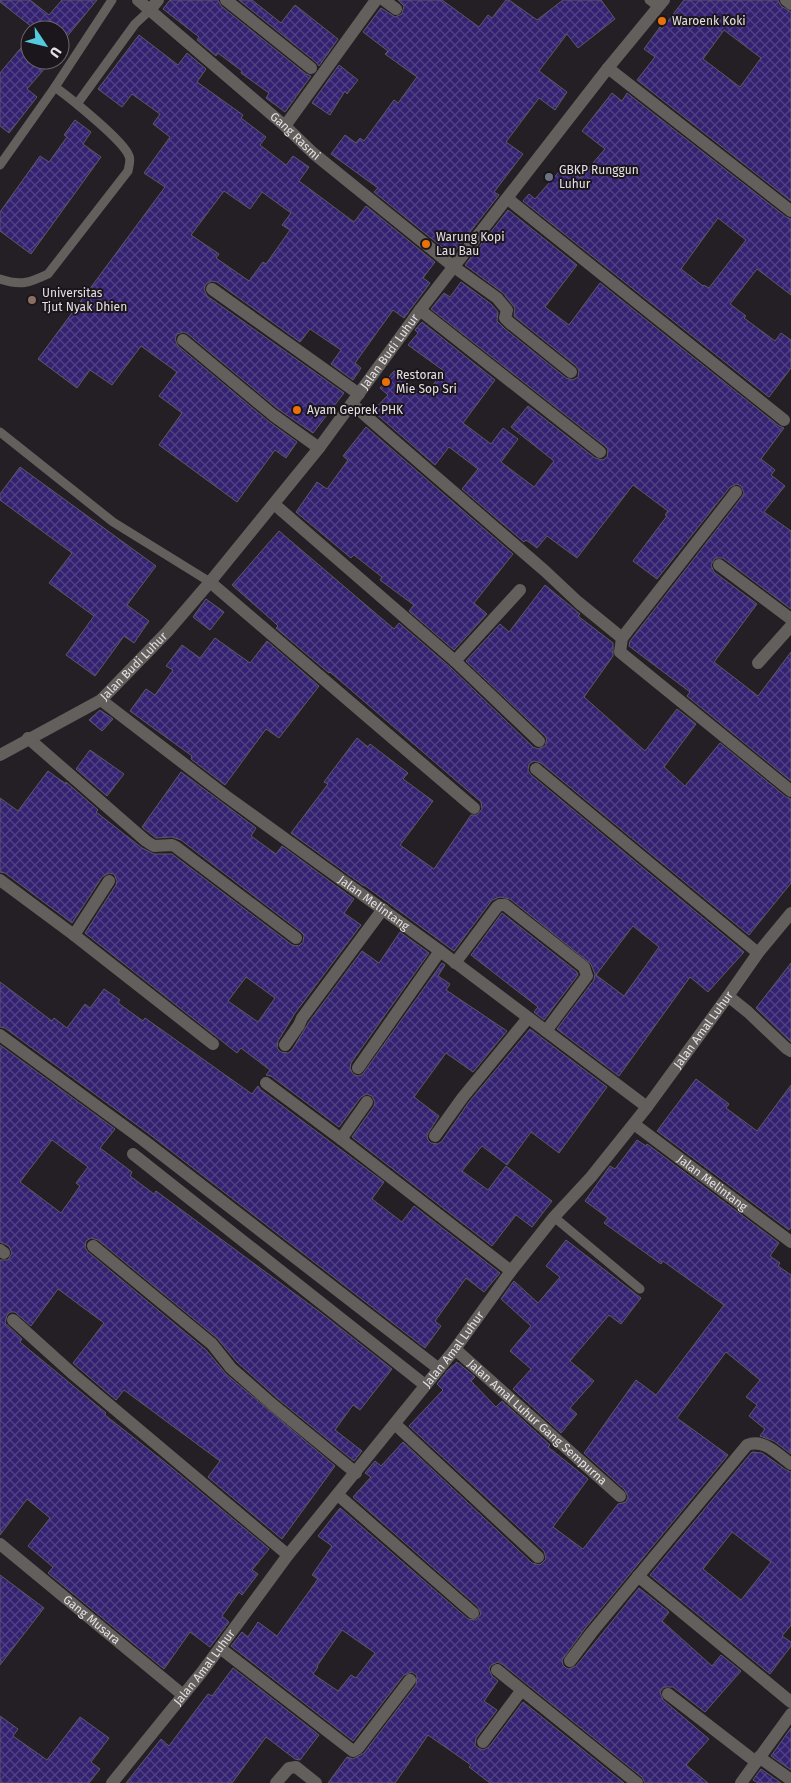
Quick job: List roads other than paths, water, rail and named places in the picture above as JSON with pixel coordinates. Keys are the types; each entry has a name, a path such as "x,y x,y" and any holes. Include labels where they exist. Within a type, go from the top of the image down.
{"street":[{"name":"Gang Rasmi","path":"138,0 154,5 313,153 454,267 497,298 507,310 506,318 510,324 571,372"},
{"path":"226,0 311,68"},
{"path":"285,126 376,0"},
{"path":"384,0 396,9"},
{"path":"786,0 791,4"},
{"name":"Jalan Budi Luhur","path":"0,755 28,738 101,700 167,632 319,448 420,310 508,200 657,2"},
{"path":"608,68 791,211"},
{"path":"508,200 784,420"},
{"path":"212,289 355,399 578,602 622,638"},
{"path":"420,310 600,452"},
{"path":"183,340 273,415 319,448"},
{"path":"736,492 622,638 620,652 791,791"},
{"path":"274,504 455,661 539,741"},
{"path":"719,565 791,618"},
{"path":"210,582 474,808"},
{"path":"455,661 520,590"},
{"path":"758,663 791,626"},
{"name":"Jalan Melintang","path":"101,700 226,796 440,951 647,1107"},
{"path":"28,738 146,841 154,846 172,844 296,938"},
{"path":"536,769 758,953"},
{"path":"0,880 74,935 213,1044"},
{"path":"74,935 109,881"},
{"path":"455,964 497,907 505,905 584,967 586,971 587,976 546,1031"},
{"path":"285,1045 299,1026 302,1018 382,909"},
{"name":"Jalan Amal Luhur","path":"116,1781 220,1648 288,1555 455,1349 510,1271 634,1124 758,953 791,913"},
{"path":"358,1068 440,951"},
{"path":"728,996 791,1051"},
{"path":"435,1136 463,1097 528,1018"},
{"path":"0,1035 143,1140 439,1369"},
{"path":"266,1083 510,1271"},
{"path":"341,1139 367,1102"},
{"name":"Jalan Melintang","path":"634,1124 791,1242"},
{"path":"133,1154 425,1385"},
{"path":"93,1246 212,1344 231,1368 356,1473"},
{"path":"13,1320 74,1375 288,1555"},
{"name":"Jalan Amal Luhur Gang Sempurna","path":"455,1349 620,1496"},
{"path":"395,1424 538,1556"},
{"path":"570,1661 747,1445 754,1442 766,1446 791,1464"},
{"path":"338,1494 473,1613"},
{"name":"Gang Musara","path":"0,1544 183,1695"},
{"path":"638,1576 791,1702"},
{"path":"220,1648 353,1751 358,1748 410,1680"},
{"path":"497,1670 637,1783"},
{"path":"484,1742 521,1691"},
{"path":"668,1694 757,1760 791,1780"},
{"path":"741,1783 791,1714"},
{"path":"276,1783 289,1768 296,1767 316,1783"}],"lane":[{"path":"0,165 55,87 112,0"},
{"path":"77,104 135,24 154,5"},
{"path":"0,279 19,284 31,282 48,274 128,171 130,157 124,147 77,104 55,87"},
{"path":"0,432 113,522 210,582"},
{"path":"554,1217 640,1289"}],"place":[{"name":"Waroenk Koki","path":"662,21"},
{"name":"GBKP Runggun Luhur","path":"549,177"},
{"name":"Warung Kopi Lau Bau","path":"426,244"},
{"name":"Universitas Tjut Nyak Dhien","path":"32,300"},
{"name":"Restoran Mie Sop Sri","path":"386,382"},
{"name":"Ayam Geprek PHK","path":"297,410"}]}
